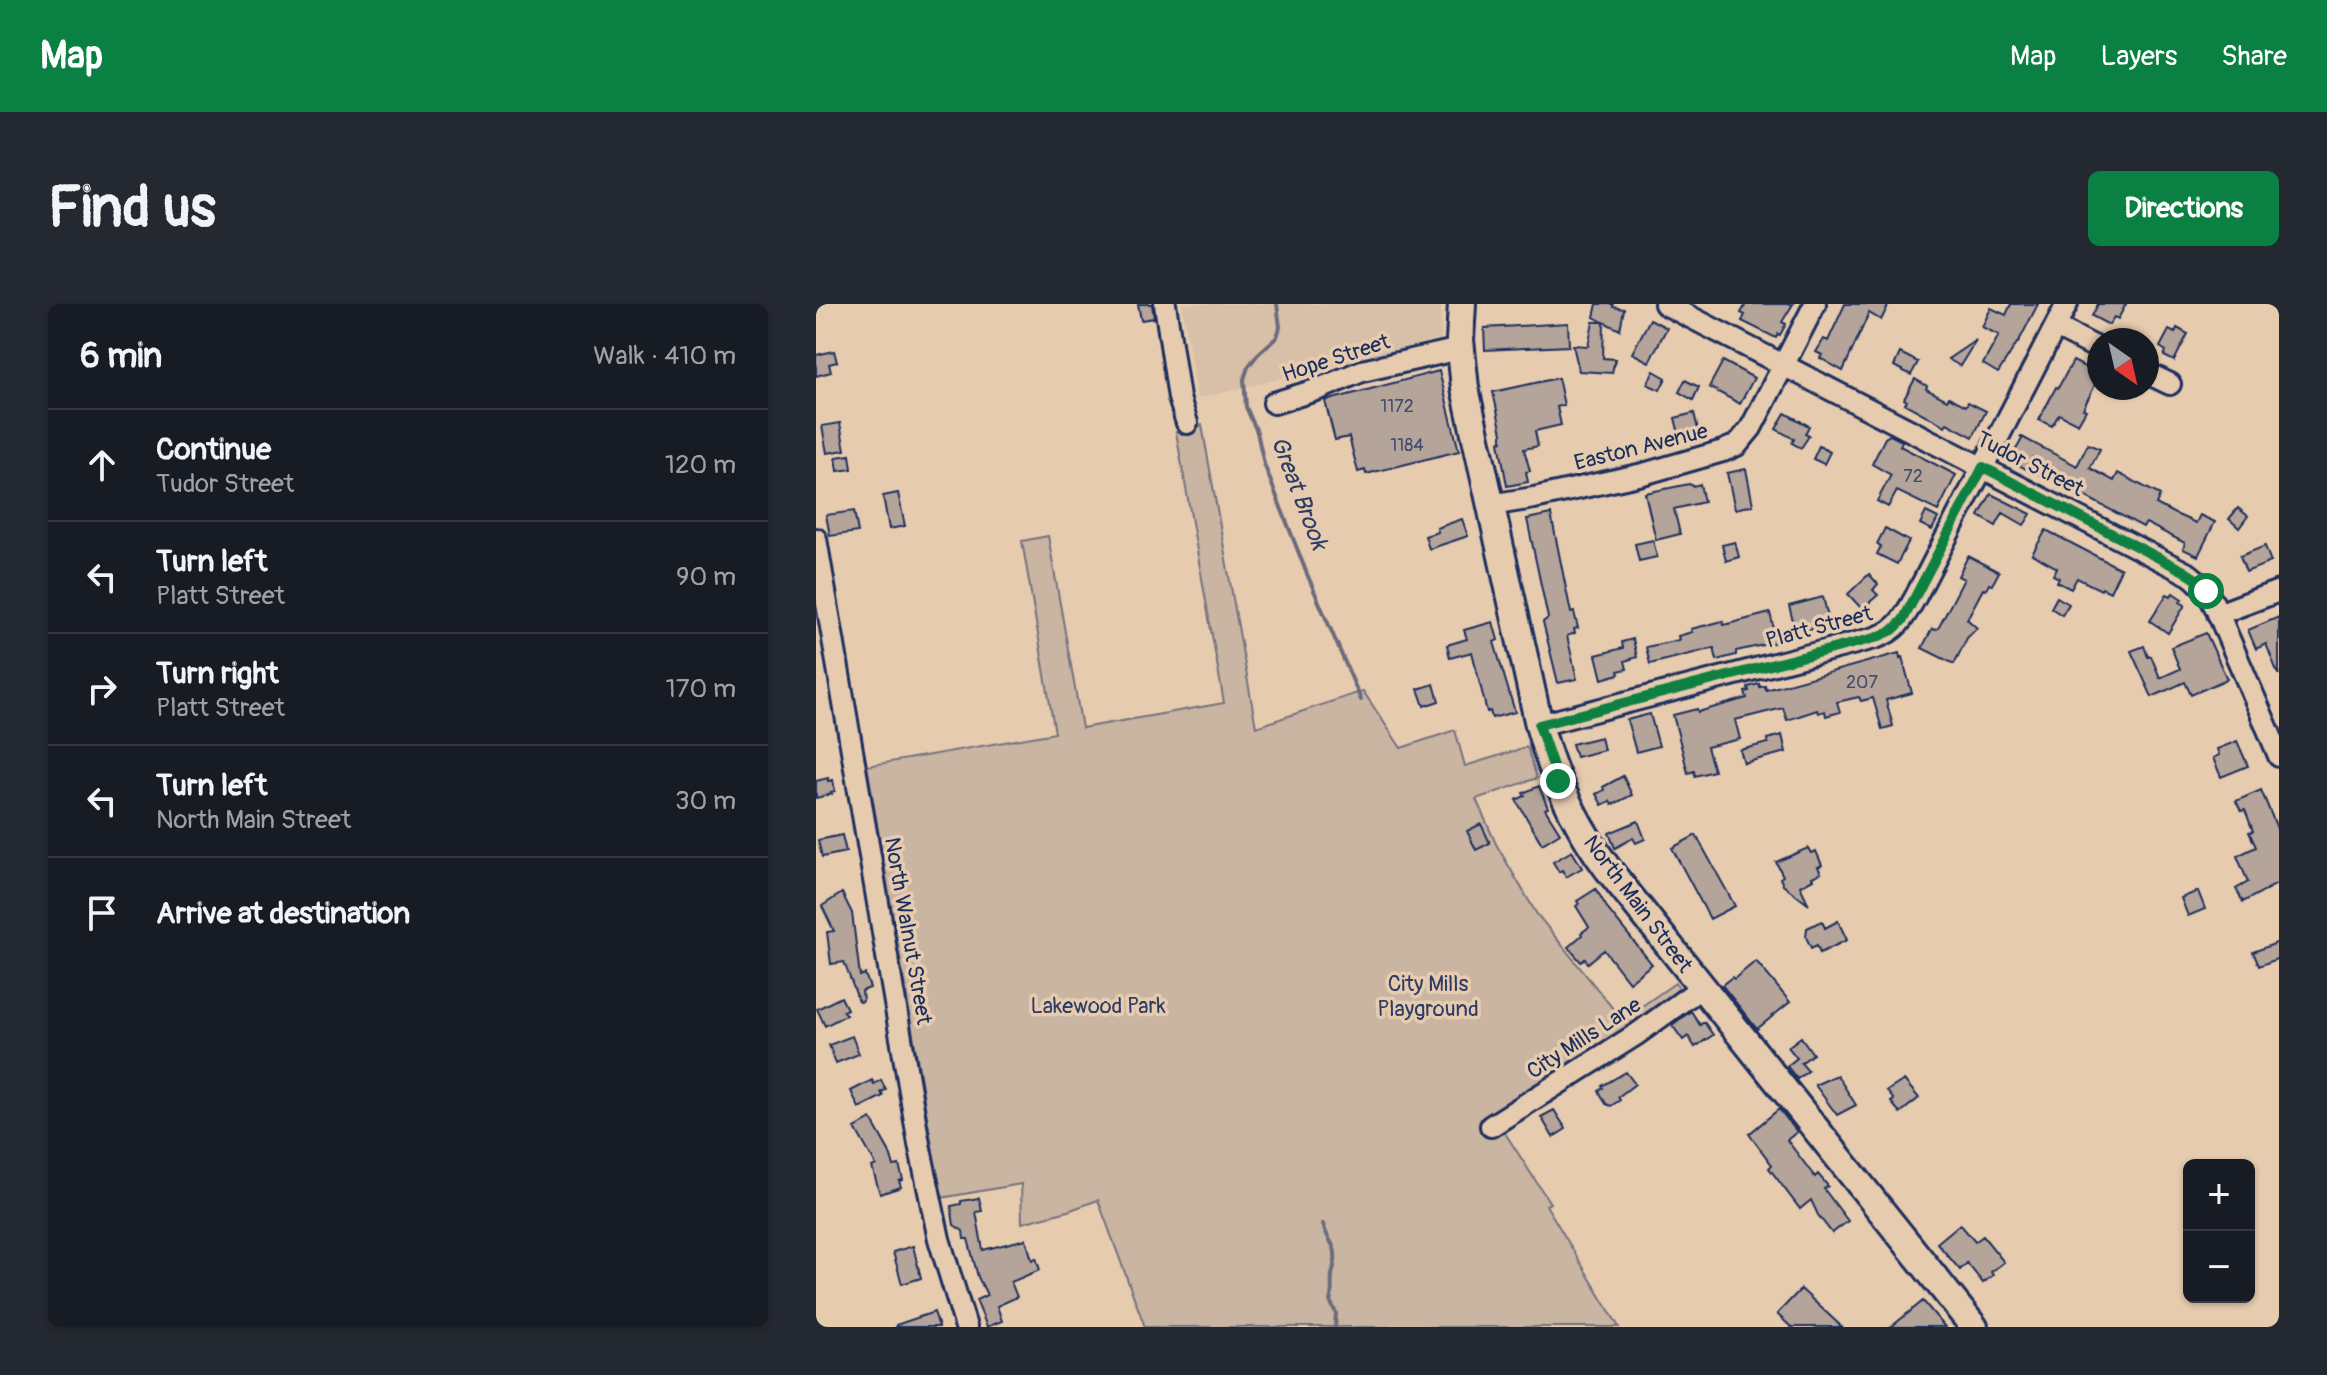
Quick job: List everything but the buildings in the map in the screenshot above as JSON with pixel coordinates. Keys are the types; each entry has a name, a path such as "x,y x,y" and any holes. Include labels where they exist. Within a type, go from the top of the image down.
{"main road":[{"name":"North Main Street","path":"1462,304 1460,349 1465,388 1539,725 1558,781 1588,841 1615,879 1974,1327"}],"street":[{"path":"1165,304 1179,398 1187,423"},
{"name":"Tudor Street","path":"1665,304 2190,575 2206,591 2218,614 2279,756"},
{"name":"Easton Avenue","path":"1490,505 1643,474 1732,448 1744,439 1751,428 1815,304"},
{"name":"Platt Street","path":"1539,725 1875,638 1893,630 1903,620 1915,598 2067,304"},
{"path":"2056,327 2087,343"},
{"name":"Hope Street","path":"1274,403 1362,371 1460,349"},
{"path":"2159,379 2170,384"},
{"name":"North Walnut Street","path":"816,539 922,1159 942,1251 966,1327"},
{"path":"2218,614 2279,591"},
{"name":"City Mills Lane","path":"1491,1126 1637,1034 1702,987"}],"shaded area":[{"path":"1182,304 1441,304 1441,339 1197,399"}],"green space":[{"name":"Lakewood Park","path":"1202,425 1256,727 1363,691 1401,748 1455,730 1465,766 1527,747 1537,778 1476,799 1496,844 1536,913 1622,1020 1675,983 1682,992 1496,1114 1619,1327 1145,1327 1098,1200 1022,1223 1021,1184 941,1198 867,766 1055,733 1022,541 1048,536 1082,728 1224,703 1176,432"}],"waterway":[{"name":"Great Brook","path":"1277,304 1280,327 1277,337 1258,354 1244,379 1246,407 1257,432 1264,464 1307,574 1361,700"},
{"path":"1323,1224 1335,1252 1330,1301 1336,1313 1335,1327"}],"route":[{"path":"1558,781 1539,725 1875,638 1893,630 1903,620 1983,467 2184,571 2206,591"}],"park label":[{"name":"City Mills Playground","path":"1428,996"}]}
